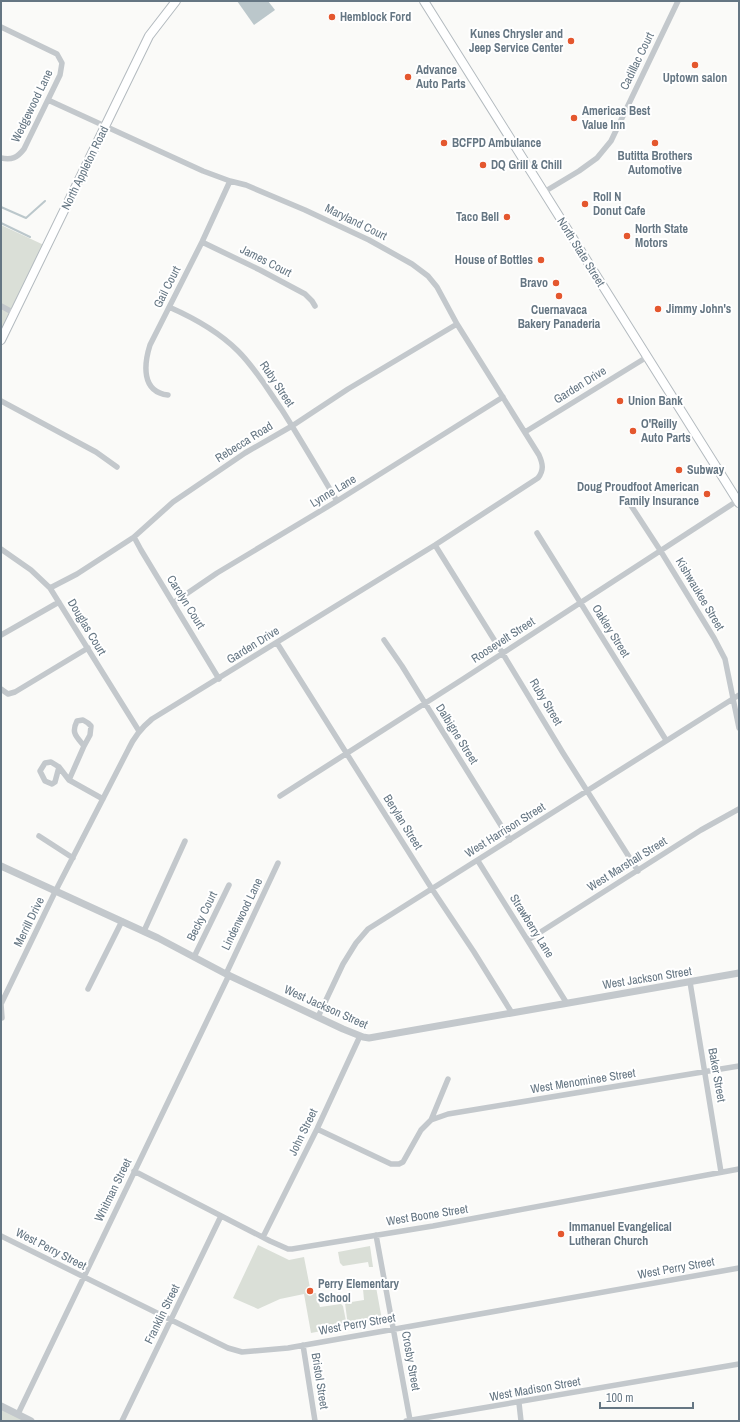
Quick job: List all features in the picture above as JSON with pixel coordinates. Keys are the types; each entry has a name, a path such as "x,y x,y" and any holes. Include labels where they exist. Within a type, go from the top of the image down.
{"main road":[{"name":"North State Street","path":"424,1 738,502"},
{"name":"North Appleton Road","path":"1,340 149,36 173,2"}],"street":[{"name":"Cadillac Court","path":"544,192 579,171 596,158 611,141 678,1"},
{"name":"Wedgewood Lane","path":"1,27 57,54 61,60 62,70 24,149 14,158 1,158"},
{"name":"Maryland Court","path":"48,100 165,154 230,181 246,184 305,210 369,240 412,264 428,276 437,287 457,324 542,461 542,473 533,482"},
{"name":"Gail Court","path":"168,395 162,394 155,390 149,384 146,366 150,345 202,242 230,181"},
{"name":"James Court","path":"202,242 305,294 315,306"},
{"path":"1,306 14,313"},
{"name":"Ruby Street","path":"169,307 202,324 220,336 238,351 253,368 292,426 337,501"},
{"name":"Rebecca Road","path":"50,588 77,574 134,537 173,502 245,453 292,426 348,389 457,324"},
{"name":"Garden Drive","path":"525,432 647,357"},
{"name":"Lynne Lane","path":"173,603 217,573 337,501 503,397"},
{"path":"1,401 96,452 117,467"},
{"name":"Garden Drive","path":"56,892 131,743 139,731 152,719 435,545 533,482"},
{"name":"Roosevelt Street","path":"280,796 503,654 660,550 738,502"},
{"name":"Kishwaukee Street","path":"630,504 714,638 725,659 736,696 739,728"},
{"name":"Oakley Street","path":"537,533 666,740"},
{"name":"Carolyn Court","path":"134,537 219,679"},
{"name":"Ruby Street","path":"435,545 638,871"},
{"name":"Douglas Court","path":"1,549 31,570 50,588 139,731"},
{"path":"1,634 59,602"},
{"name":"Dalbigne Street","path":"384,640 510,840"},
{"name":"Berylan Street","path":"277,643 512,1013"},
{"path":"1,690 8,694 15,692 88,648"},
{"name":"West Harrison Street","path":"318,1017 343,964 356,943 368,929 736,696"},
{"path":"70,780 84,746"},
{"path":"59,767 70,780 103,799"},
{"name":"West Marshall Street","path":"528,940 701,830 739,809"},
{"path":"39,836 73,858"},
{"path":"144,931 185,841"},
{"name":"Strawberry Lane","path":"478,860 566,1002"},
{"name":"Lindenwood Lane","path":"227,974 278,863"},
{"name":"West Jackson Street","path":"1,866 144,931 227,974 318,1017 360,1036 369,1038 566,1002 739,973"},
{"name":"Becky Court","path":"194,957 229,885"},
{"name":"Merrill Drive","path":"2,1018 1,1004 56,892"},
{"path":"88,989 122,921"},
{"name":"Whitman Street","path":"18,1414 84,1278 227,974"},
{"name":"Baker Street","path":"690,982 721,1172"},
{"name":"John Street","path":"263,1237 317,1129 360,1036"},
{"name":"West Menominee Street","path":"431,1120 448,1114 739,1066"},
{"path":"317,1129 390,1164 399,1164 403,1162 421,1130 431,1120 448,1079"},
{"name":"West Boone Street","path":"134,1171 263,1237 284,1247 292,1249 479,1218 739,1169"},
{"name":"Franklin Street","path":"122,1421 221,1216"},
{"name":"Crosby Street","path":"376,1235 394,1328 408,1421"},
{"name":"West Perry Street","path":"1,1236 171,1321 228,1348 242,1352 262,1351 303,1345 739,1268"},
{"name":"Bristol Street","path":"303,1345 315,1421"},
{"name":"West Madison Street","path":"408,1421 739,1364"},
{"path":"518,1403 521,1421"},
{"path":"1,1406 31,1421"}],"shaded area":[{"path":"237,1 268,1 275,10 254,25"},
{"path":"1,225 46,246 1,340"},
{"path":"258,1245 289,1260 304,1257 311,1293 316,1293 320,1307 341,1304 343,1306 347,1326 311,1333 304,1294 280,1299 258,1309 233,1298"},
{"path":"370,1246 373,1267 369,1267 368,1262 343,1266 340,1263 338,1252"},
{"path":"376,1287 382,1320 348,1326 345,1303 364,1300 363,1289"},
{"path":"1,1406 30,1421 1,1421"}],"waterway":[{"path":"1,207 26,218 45,201"},
{"path":"1,223 30,237"}],"place":[{"name":"Hemblock Ford","path":"332,17"},
{"name":"Kunes Chrysler and Jeep Service Center","path":"571,41"},
{"name":"Uptown salon","path":"695,65"},
{"name":"Advance Auto Parts","path":"408,77"},
{"name":"Americas Best Value Inn","path":"574,118"},
{"name":"BCFPD Ambulance","path":"444,143"},
{"name":"Butitta Brothers Automotive","path":"655,143"},
{"name":"DQ Grill & Chill","path":"483,165"},
{"name":"Roll N Donut Cafe","path":"585,204"},
{"name":"Taco Bell","path":"507,217"},
{"name":"North State Motors","path":"627,236"},
{"name":"House of Bottles","path":"541,260"},
{"name":"Bravo","path":"556,283"},
{"name":"Cuernavaca Bakery Panaderia","path":"559,296"},
{"name":"Jimmy John's","path":"658,309"},
{"name":"Union Bank","path":"620,401"},
{"name":"O'Reilly Auto Parts","path":"633,431"},
{"name":"Subway","path":"679,470"},
{"name":"Doug Proudfoot American Family Insurance","path":"707,494"},
{"name":"Immanuel Evangelical Lutheran Church","path":"561,1234"},
{"name":"Perry Elementary School","path":"310,1291"}]}
